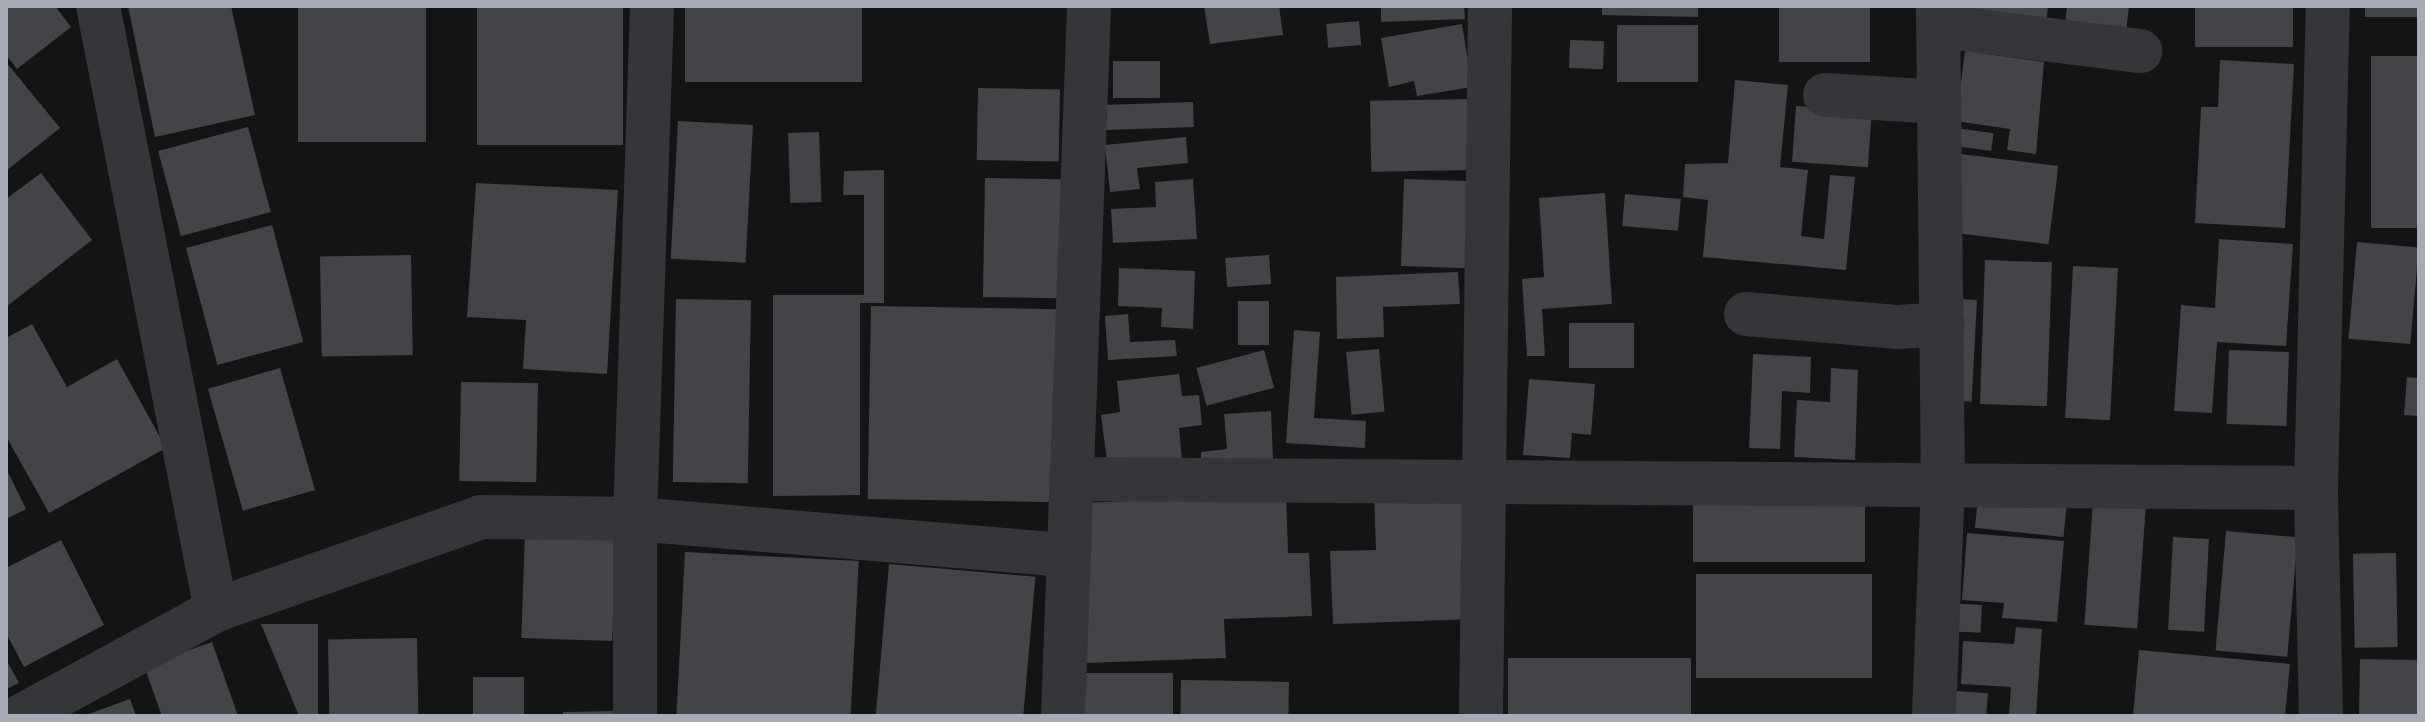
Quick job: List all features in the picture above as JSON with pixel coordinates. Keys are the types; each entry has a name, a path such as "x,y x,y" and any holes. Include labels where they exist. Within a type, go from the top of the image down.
{"street":[{"path":"98,6 216,610"},
{"path":"635,716 635,519 652,6"},
{"path":"1063,716 1065,555 1071,479 1089,6"},
{"path":"1481,716 1487,482 1490,6"},
{"path":"2321,716 2316,488 2328,6"},
{"path":"1934,716 1943,485 1939,16 2140,51"},
{"path":"1825,95 1940,102"},
{"path":"1746,314 1898,327 1943,324"},
{"path":"1071,479 2316,488"},
{"path":"21,716 216,610 481,517 635,519 1065,555"}],"building":[{"path":"6,6 55,6 71,27 17,69 6,55"},
{"path":"128,6 231,6 255,115 155,137"},
{"path":"298,6 426,6 426,142 298,142"},
{"path":"477,6 623,6 623,145 477,145"},
{"path":"685,6 862,6 862,82 685,82"},
{"path":"1204,6 1279,6 1283,35 1210,44"},
{"path":"1381,6 1464,6 1465,19 1381,22"},
{"path":"1602,6 1698,6 1698,17 1602,15"},
{"path":"1779,6 1870,6 1870,62 1779,62"},
{"path":"1975,6 2048,6 2047,18 1975,16"},
{"path":"2067,6 2129,6 2126,32 2065,23"},
{"path":"2195,6 2293,6 2293,47 2195,47"},
{"path":"2365,6 2419,6 2419,17 2365,17"},
{"path":"1359,21 1361,45 1328,48 1326,24"},
{"path":"1462,24 1472,87 1417,96 1414,81 1389,87 1381,38"},
{"path":"1617,25 1698,25 1698,82 1617,82"},
{"path":"1570,40 1604,41 1603,69 1569,68"},
{"path":"1965,51 2044,62 2036,154 2007,150 2010,129 1956,121"},
{"path":"2371,56 2419,56 2419,228 2371,228"},
{"path":"2220,60 2294,64 2285,228 2195,223 2201,107 2218,107"},
{"path":"1113,61 1160,61 1160,98 1113,98"},
{"path":"6,62 60,128 6,171"},
{"path":"1735,80 1788,85 1780,167 1808,170 1801,236 1824,239 1830,175 1855,177 1846,270 1703,257 1708,200 1683,197 1685,164 1728,163"},
{"path":"978,88 1060,89 1059,161 977,160"},
{"path":"1474,99 1475,170 1371,172 1370,101"},
{"path":"1193,102 1194,127 1105,130 1104,105"},
{"path":"1796,106 1872,111 1868,167 1792,162"},
{"path":"678,121 753,125 746,263 671,259"},
{"path":"248,127 271,212 181,236 158,151"},
{"path":"1949,127 1994,133 1991,151 1946,145"},
{"path":"819,132 821,202 790,203 788,133"},
{"path":"1186,137 1188,163 1137,168 1140,189 1110,192 1105,145"},
{"path":"1961,154 2058,166 2049,244 1951,232"},
{"path":"884,170 884,303 860,303 860,495 773,496 773,295 864,295 864,195 843,195 844,171"},
{"path":"41,173 92,240 6,307 6,199"},
{"path":"985,178 1076,180 1074,299 983,297"},
{"path":"1193,179 1197,239 1113,243 1111,209 1156,207 1155,182"},
{"path":"1404,179 1479,182 1476,269 1401,266"},
{"path":"476,183 618,190 607,374 523,369 526,320 467,317"},
{"path":"1605,193 1612,304 1542,309 1545,356 1527,356 1522,279 1544,277 1539,198"},
{"path":"1625,194 1681,199 1678,231 1622,226"},
{"path":"272,225 303,342 217,365 186,248"},
{"path":"2219,239 2293,244 2286,346 2217,342 2212,413 2174,411 2181,305 2215,308"},
{"path":"2357,242 2419,247 2410,344 2349,339"},
{"path":"411,255 413,355 322,357 320,257"},
{"path":"1269,255 1271,284 1227,287 1225,258"},
{"path":"1985,260 2052,262 2047,406 1980,404"},
{"path":"2073,266 2118,268 2110,420 2065,418"},
{"path":"1119,268 1195,271 1193,329 1161,327 1162,308 1118,306"},
{"path":"1458,272 1460,304 1383,307 1384,337 1337,339 1336,277"},
{"path":"676,299 751,300 748,483 673,482"},
{"path":"1958,299 1977,300 1972,402 1953,401"},
{"path":"1238,301 1269,301 1269,345 1238,345"},
{"path":"871,306 1059,309 1056,502 868,499"},
{"path":"1128,314 1130,342 1175,340 1177,356 1108,360 1105,316"},
{"path":"1569,323 1634,323 1634,368 1569,368"},
{"path":"32,324 67,387 117,359 166,448 49,513 6,436 6,338"},
{"path":"1294,330 1320,332 1314,418 1366,421 1365,448 1286,443"},
{"path":"1379,349 1384,412 1352,415 1346,352"},
{"path":"1264,350 1274,388 1206,406 1196,368"},
{"path":"2229,350 2289,352 2286,426 2226,424"},
{"path":"1753,354 1811,357 1810,393 1782,391 1780,449 1749,448"},
{"path":"280,368 315,490 243,511 208,389"},
{"path":"1831,368 1858,370 1855,460 1794,457 1797,400 1830,402"},
{"path":"1179,374 1182,396 1199,395 1202,425 1179,428 1182,460 1108,469 1101,415 1120,412 1117,381"},
{"path":"2407,377 2419,378 2419,416 2404,415"},
{"path":"1529,379 1595,384 1591,435 1572,433 1570,458 1523,455"},
{"path":"461,382 538,383 536,482 459,481"},
{"path":"1271,411 1273,459 1201,462 1201,452 1227,449 1224,414"},
{"path":"6,468 26,509 6,519"},
{"path":"1470,488 1476,619 1333,624 1330,551 1376,550 1374,492"},
{"path":"1979,489 2068,498 2063,537 1975,528"},
{"path":"1286,495 1288,553 1309,553 1312,616 1224,619 1226,658 1085,663 1078,503"},
{"path":"1693,500 1865,500 1865,562 1693,562"},
{"path":"2093,501 2146,505 2137,628 2084,625"},
{"path":"2226,531 2298,537 2287,657 2216,651"},
{"path":"525,532 616,535 612,641 521,638"},
{"path":"1967,533 2064,541 2057,622 2002,618 2004,603 1962,600"},
{"path":"2173,537 2209,539 2204,632 2168,630"},
{"path":"61,540 104,625 24,667 6,633 6,568"},
{"path":"685,552 859,561 851,716 676,716"},
{"path":"2396,553 2398,647 2355,648 2353,554"},
{"path":"889,564 1035,577 1023,716 876,716"},
{"path":"1696,574 1872,574 1872,678 1696,678"},
{"path":"1946,603 1982,605 1980,633 1945,631"},
{"path":"261,624 318,624 318,716 299,716"},
{"path":"2016,627 2042,629 2036,716 2009,716 2011,687 1961,684 1963,641 2014,644"},
{"path":"417,638 418,716 329,716 328,640"},
{"path":"212,642 238,716 162,716 144,666"},
{"path":"2139,650 2290,664 2285,716 2133,716"},
{"path":"1508,658 1691,658 1691,716 1508,716"},
{"path":"6,659 19,683 6,689"},
{"path":"2360,659 2419,660 2418,716 2359,716"},
{"path":"1078,673 1173,673 1173,716 1078,716"},
{"path":"473,677 524,677 524,716 473,716"},
{"path":"1181,680 1289,682 1288,716 1180,716"},
{"path":"1943,690 1988,693 1986,716 1941,716"},
{"path":"130,699 136,716 83,716"},
{"path":"616,711 616,716 563,716 563,712"}]}
